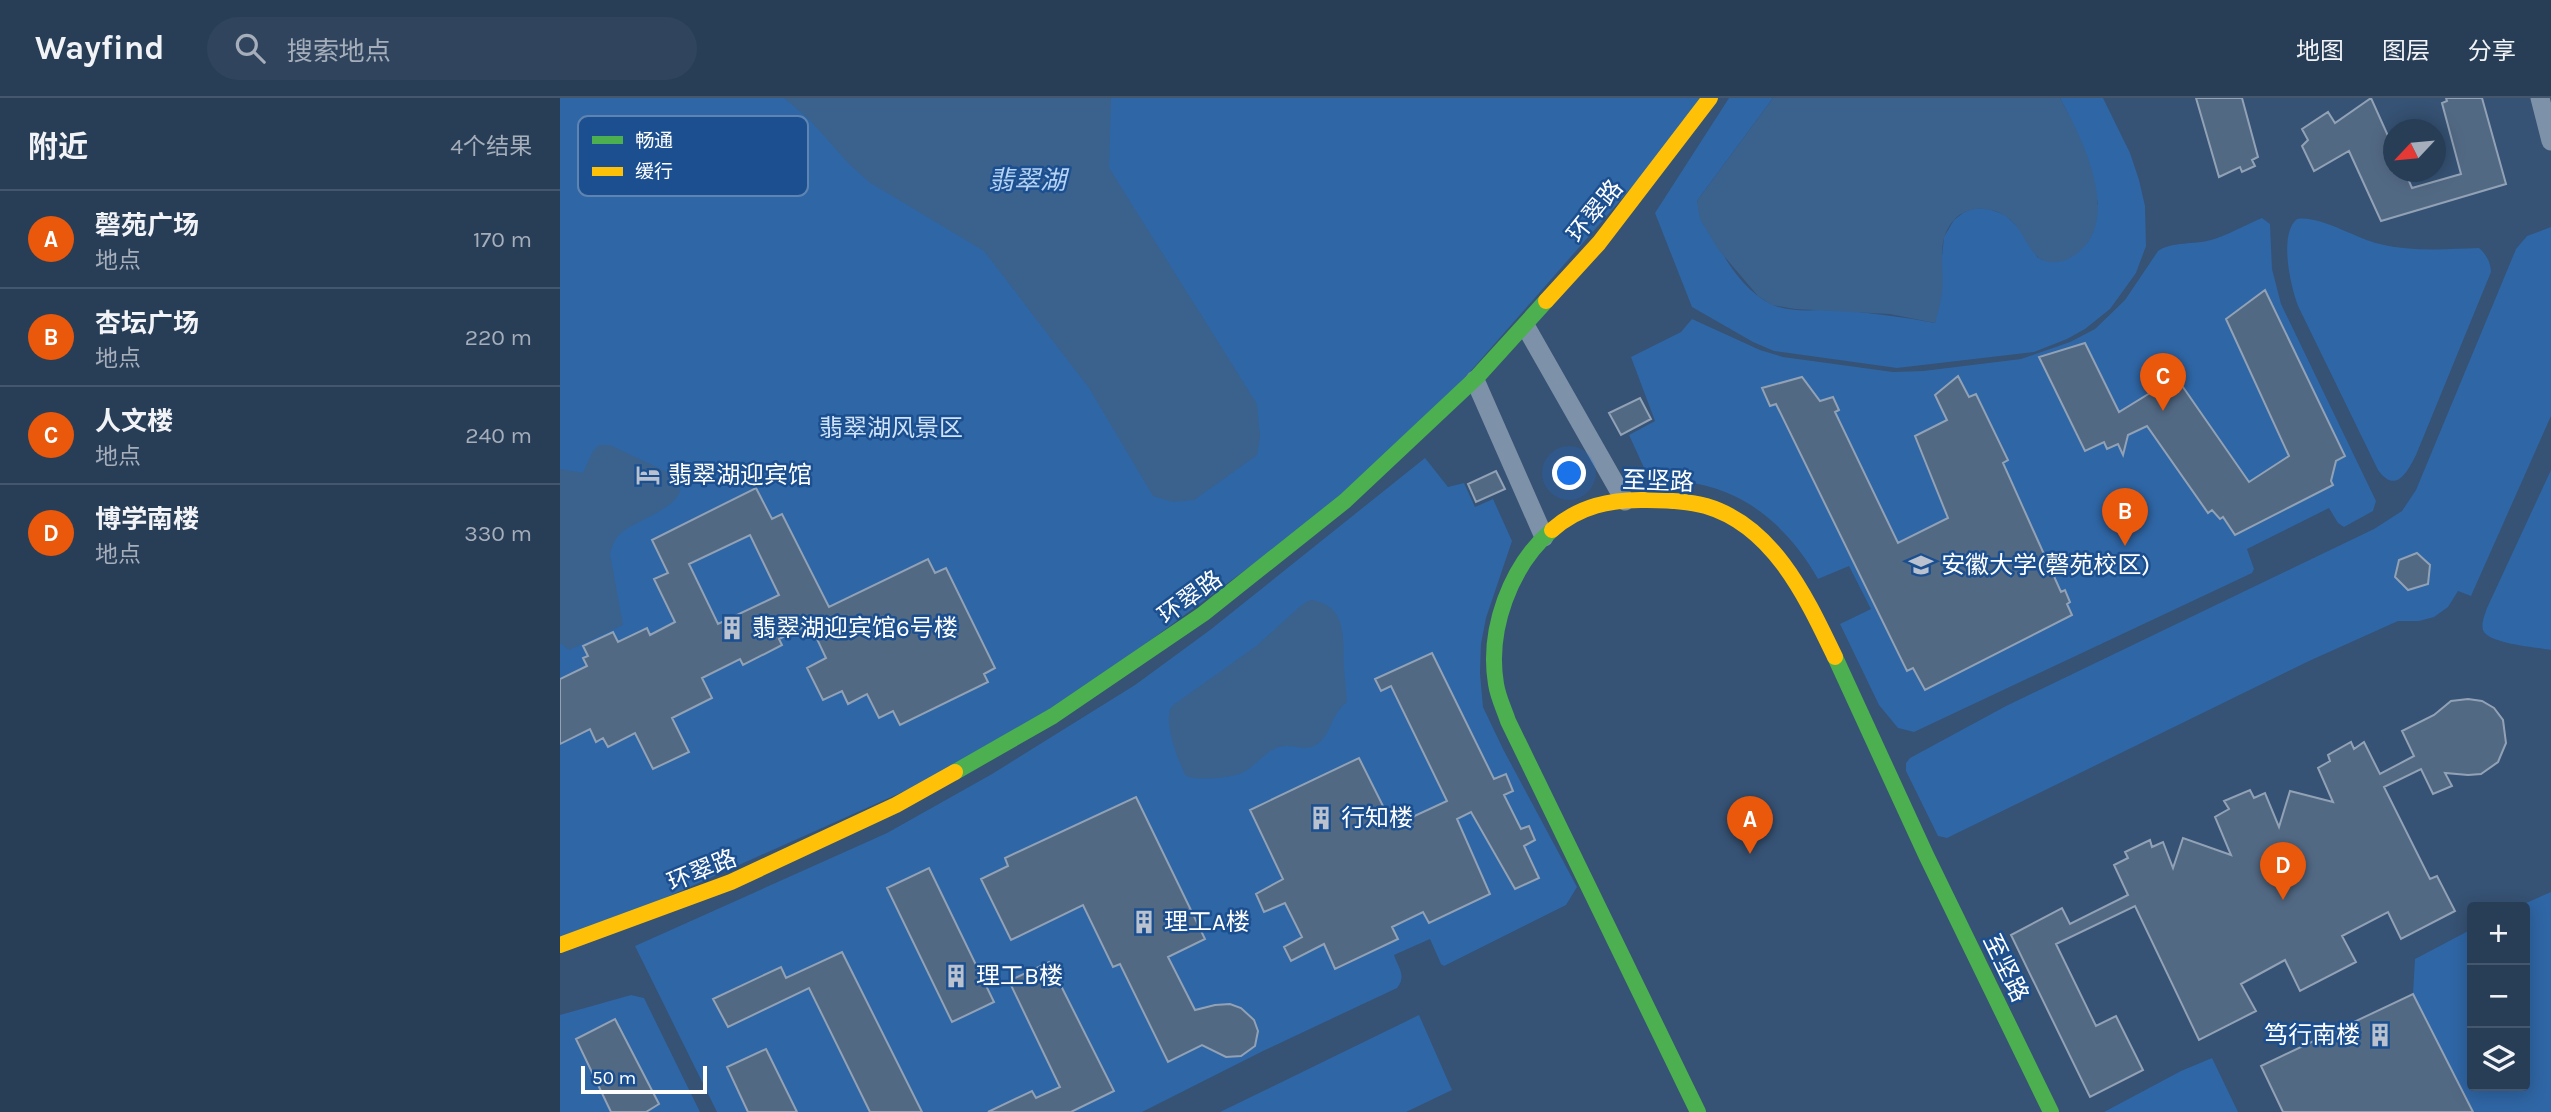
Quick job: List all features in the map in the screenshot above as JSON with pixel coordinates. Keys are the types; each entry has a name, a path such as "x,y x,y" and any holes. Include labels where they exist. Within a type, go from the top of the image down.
{"street":[{"name":"环翠路","path":"560,945 678,904 793,856 920,794 1054,717 1166,643 1251,581 1391,462 1526,327 1600,242 1710,98"},
{"path":"2540,98 2551,141"},
{"path":"1526,327 1625,501"},
{"path":"1475,380 1544,537"},
{"name":"至坚路","path":"1698,1112 1508,721 1496,684 1495,649 1501,615 1520,568 1535,545 1562,521 1586,508 1604,503 1687,501 1711,507 1734,518 1765,543 1791,573 1836,658 1940,886 2051,1112"}],"green space":[{"name":"翡翠湖风景区","path":"560,98 1710,98 1391,462 1012,743 560,945"},
{"path":"1729,98 1773,98 1697,201 1717,244 1735,273 1758,296 1771,304 1796,310 1839,310 1935,323 1944,237 1954,220 1974,208 1989,209 2005,215 2018,227 2038,258 2098,204 2083,149 2060,98 2103,98 2130,153 2145,206 2146,246 2136,273 2110,309 2085,329 2034,352 1897,368 1774,351 1753,342 1692,307 1655,213"},
{"path":"2262,218 2270,224 2272,269 2281,304 2376,501 2373,511 2344,527 2338,523 2329,508 2247,549 2254,569 2252,573 1914,732 1898,728 1879,705 1840,624 1871,609 1849,566 1818,579 1790,539 1754,507 1725,492 1646,472 1629,435 1655,421 1631,357 1681,332 1692,319 1760,350 1783,357 1893,372 2021,359 2070,342 2095,329 2125,300 2158,251 2170,246 2211,240"},
{"path":"2297,219 2327,224 2392,247 2479,248 2489,262 2491,272 2416,455 2401,478 2396,480 2384,477 2378,470 2299,308 2290,275 2287,249 2291,226"},
{"path":"2551,227 2551,416 2471,596 2458,591 2448,607 2434,617 2419,621 2398,621 2309,661 1947,838 1938,836 1906,771 1906,763 1910,758 2006,706 2374,529 2402,511 2416,490 2516,249 2527,236"},
{"path":"1425,458 1448,487 1464,483 1475,507 1493,499 1512,541 1486,618 1481,644 1483,707 1577,887 1566,905 1444,966 1430,939 1394,955 1402,975 1397,988 1142,1112 717,1112 635,946 887,833 992,774 1135,685 1210,630"},
{"path":"2551,470 2551,650 2494,639 2483,630 2483,624 2487,608"},
{"path":"2551,892 2551,1112 2473,1112 2413,994 2415,959 2467,932 2467,1091 2530,1091 2528,902"},
{"path":"631,995 644,998 700,1112 560,1112 560,1015"},
{"path":"1419,1015 1452,1090 1406,1112 1220,1112"},
{"path":"2212,1058 2238,1112 2104,1112 2181,1071"}],"water":[{"name":"翡翠湖","path":"784,98 1111,98 1109,168 1257,404 1260,437 1257,455 1194,500 1173,502 1153,496 1089,388 984,251 869,182 805,116"},
{"path":"1773,98 2060,98 2078,133 2093,175 2097,217 2092,236 2073,256 2059,262 2050,262 2032,251 2007,217 1983,209 1964,213 1954,220 1945,236 1942,292 1935,323 1890,314 1795,309 1772,305 1758,296 1718,249 1700,219 1697,201"},
{"path":"599,445 610,445 673,475 680,485 679,494 663,509 620,534 614,543 610,554 623,625 569,650 560,643 560,469 583,473 593,451"},
{"path":"1311,600 1332,609 1343,635 1347,702 1338,712 1324,738 1310,747 1285,746 1274,749 1239,774 1207,779 1186,776 1175,751 1170,730 1169,712 1172,706 1255,647 1304,603"}],"building":[{"path":"2196,98 2242,98 2258,157 2252,160 2255,166 2242,172 2240,167 2219,177"},
{"path":"2371,98 2383,125 2383,182 2409,182 2412,188 2433,182 2446,182 2446,178 2461,174 2442,103 2447,101 2446,98 2482,98 2506,184 2381,221 2349,151 2314,171 2302,146 2308,140 2302,129 2328,112 2335,123"},
{"path":"2265,290 2345,456 2336,461 2331,481 2333,485 2235,535 2223,517 2220,519 2212,510 2208,513 2147,426 2128,435 2123,455 2118,444 2107,449 2104,442 2085,451 2039,357 2085,343 2119,412 2176,377 2249,482 2289,456 2226,319"},
{"path":"1958,376 1969,397 1976,394 2008,460 2003,463 2061,592 2065,590 2072,615 1925,690 1913,668 1907,671 1776,404 1770,406 1762,388 1802,377 1820,401 1833,397 1839,410 1835,412 1898,543 1948,518 1915,436 1947,420 1935,395"},
{"path":"1640,398 1651,419 1621,435 1609,413"},
{"path":"1496,471 1505,489 1476,502 1468,484"},
{"path":"756,488 772,519 782,514 829,607 928,559 935,573 946,568 995,668 984,674 988,682 900,725 893,711 879,718 867,694 848,704 842,691 823,700 807,668 826,658 810,624 779,639 782,645 743,665 740,659 702,678 712,698 672,718 689,752 653,769 635,733 608,747 603,738 596,742 590,729 560,744 560,679 587,666 583,658 588,656 583,646 613,632 618,642 647,628 650,635 675,622 654,579 668,573 652,540","holes":["750,535 779,595 718,624 689,564"]},
{"path":"2417,553 2430,565 2428,584 2408,590 2395,577 2399,560"},
{"name":"行知楼","path":"1432,653 1494,779 1506,774 1513,791 1504,795 1521,829 1529,826 1535,840 1524,846 1539,878 1515,889 1471,812 1457,819 1490,894 1429,923 1423,912 1392,927 1398,939 1335,969 1324,944 1291,961 1284,947 1302,937 1285,903 1264,912 1256,894 1283,879 1250,810 1359,758 1393,826 1447,801 1391,686 1381,691 1375,679"},
{"path":"2451,701 2482,701 2494,708 2503,720 2506,743 2498,762 2481,774 2445,773 2452,786 2433,794 2421,769 2384,787 2430,879 2437,876 2455,911 2401,939 2388,912 2342,936 2356,962 2300,991 2285,960 2241,984 2256,1011 2199,1040 2135,906 2056,944 2096,1026 2116,1016 2143,1070 2090,1097 2011,935 2062,908 2070,924 2128,895 2114,865 2128,858 2125,852 2150,840 2152,847 2163,842 2173,868 2183,838 2231,855 2215,817 2229,809 2224,801 2250,790 2254,798 2265,793 2279,827 2290,791 2333,802 2318,768 2330,761 2328,755 2351,742 2354,749 2364,742 2380,774 2414,756 2402,731 2434,715"},
{"name":"理工A楼","path":"1136,797 1205,939 1168,957 1195,1010 1230,1004 1241,1008 1254,1020 1258,1031 1255,1046 1241,1056 1226,1057 1202,1045 1168,1062 1120,964 1113,967 1083,905 1011,940 981,879 1008,866 1005,858"},
{"path":"929,868 994,1002 952,1022 887,888"},
{"path":"842,952 922,1112 870,1112 809,988 728,1027 713,999 781,967 786,978"},
{"path":"1049,962 1114,1091 1071,1112 988,1112 1032,1091 1036,1098 1060,1087 1009,981"},
{"name":"笃行南楼","path":"2413,994 2473,1112 2283,1112 2261,1066"},
{"path":"615,1019 659,1104 646,1112 611,1112 576,1039"},
{"path":"766,1049 797,1112 748,1112 727,1067"}],"traffic: fast":[{"path":"955,772 1053,716 1203,614 1345,501 1477,377 1546,301"},
{"path":"1552,530 1524,562 1505,600 1495,642 1497,689 1508,721 1698,1112"},
{"path":"1835,657 1926,855 2051,1112"}],"traffic: slow":[{"path":"1546,301 1599,243 1710,98"},
{"path":"1552,530 1584,510 1621,501 1684,502 1706,506 1730,516 1751,530 1786,567 1813,612 1835,657"},
{"path":"560,945 731,882 896,805 955,772"}],"place":[{"name":"人文楼","path":"2163,411"},
{"name":"翡翠湖迎宾馆","path":"648,475"},
{"name":"杏坛广场","path":"2125,546"},
{"name":"安徽大学(磬苑校区)","path":"1921,565"},
{"name":"翡翠湖迎宾馆6号楼","path":"732,628"},
{"name":"行知楼","path":"1321,818"},
{"name":"磬苑广场","path":"1750,854"},
{"name":"博学南楼","path":"2283,900"},
{"name":"理工A楼","path":"1144,922"},
{"name":"理工B楼","path":"956,976"},
{"name":"笃行南楼","path":"2380,1035"}]}
